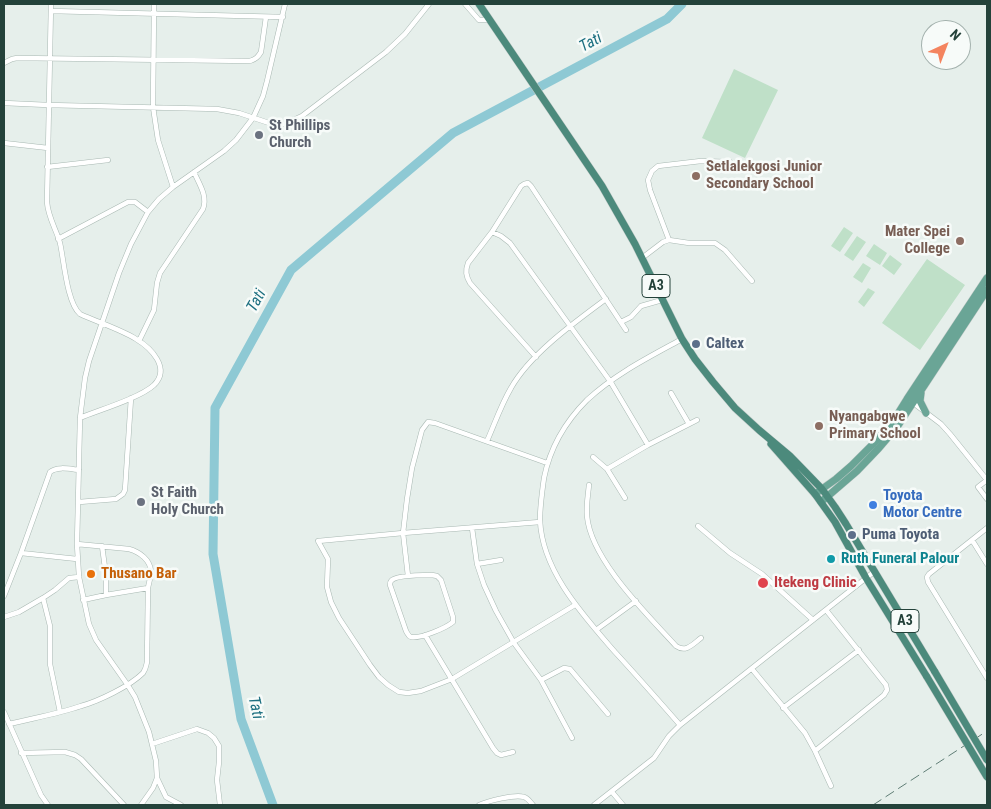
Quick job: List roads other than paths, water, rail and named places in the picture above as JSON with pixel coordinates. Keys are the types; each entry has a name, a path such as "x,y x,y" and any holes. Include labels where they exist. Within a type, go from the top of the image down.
{"highway":[{"name":"A3","path":"479,4 602,186 642,258 682,339 713,382 735,408 790,456 828,496 875,571 987,760"},
{"name":"A3","path":"759,430 815,494 842,533 866,578 987,777"}],"main road":[{"path":"821,502 856,471 897,427 905,415 910,401 987,278"},
{"path":"815,494 852,466 921,390 987,290"},
{"path":"921,390 920,401 926,413"},
{"path":"905,415 914,410 926,413"}],"street":[{"path":"51,4 47,167 48,209 58,239 74,307 80,314 139,341 161,366 155,384 149,388 131,398 80,418"},
{"path":"154,4 153,107 158,140 172,186"},
{"path":"181,805 166,796 157,778 156,761 150,732 127,684 96,640 83,600 77,560 77,544 80,418 85,378 101,324 131,244 148,212 172,186 214,159 230,146 253,118 263,96 285,4"},
{"path":"4,103 224,110 279,125 302,116 386,52 405,34 429,4"},
{"path":"465,4 479,20 490,20"},
{"path":"51,11 283,17"},
{"path":"4,63 17,58 250,61 258,57 260,52 266,16"},
{"path":"4,143 48,148"},
{"path":"47,167 108,160"},
{"path":"669,240 650,190 648,180 652,171 658,166 701,161 730,162"},
{"path":"139,341 154,310 160,273 205,204 204,196 194,172"},
{"path":"536,357 470,283 467,278 466,268 524,184 528,183 531,186 626,330"},
{"path":"58,239 128,202 135,202 148,212"},
{"path":"492,232 501,236 510,244 610,381 648,445"},
{"path":"642,258 663,242 669,240 689,243 710,242 720,245 752,281"},
{"path":"487,441 511,388 519,376 536,357 570,326 606,299"},
{"path":"621,322 631,317 641,306 662,300"},
{"path":"680,725 575,605 553,568 540,522 543,487 548,462 556,443 569,422 586,402 610,381 682,339"},
{"path":"671,393 688,424"},
{"path":"79,502 116,499 124,494 131,398"},
{"path":"910,401 941,424 987,480 978,487 987,499"},
{"path":"607,469 697,420"},
{"path":"408,576 404,533 407,499 412,468 422,430 428,422 548,462"},
{"path":"593,457 607,469 624,498"},
{"path":"4,596 50,472 57,468 79,470"},
{"path":"589,485 587,516 589,527 600,554 611,571 676,646 685,649 701,638"},
{"path":"540,522 318,541 328,559 326,582 328,593 343,625 379,677 388,686 400,692 408,693 421,691 452,679 575,605"},
{"path":"698,526 730,553 762,574 813,620"},
{"path":"472,528 477,564 496,611 514,643 541,680 572,738"},
{"path":"987,528 927,577 987,678"},
{"path":"972,540 987,564"},
{"path":"9,724 84,706 115,692 142,673 146,668 148,588 151,569 146,560 141,554 129,549 77,544"},
{"path":"102,546 106,575 106,595"},
{"path":"21,553 77,560"},
{"path":"477,564 501,560"},
{"path":"594,805 654,758 669,736 680,725 875,571"},
{"path":"432,575 437,576 441,580 453,622 425,635 413,637 408,635 390,585 390,582 394,579 408,576 432,575"},
{"path":"4,617 19,612 43,598 69,578 79,577"},
{"path":"83,600 148,588"},
{"path":"43,598 50,626 50,664 60,712"},
{"path":"596,630 636,601"},
{"path":"815,751 884,695 887,690 886,685 826,610"},
{"path":"425,635 497,753 501,755 513,752"},
{"path":"783,708 859,650"},
{"path":"541,680 564,668 570,669 608,714"},
{"path":"752,669 805,733 831,786"},
{"path":"4,712 41,796 48,805"},
{"path":"152,744 197,729 208,733 214,738 219,746 217,780 220,805"},
{"path":"21,753 65,752 75,755 124,805"},
{"path":"141,805 153,788 157,778"},
{"path":"612,792 623,805"},
{"path":"479,805 518,796 527,798 533,805"}],"waterway":[{"name":"Tati","path":"273,805 241,719 213,554 215,408 291,270 453,133 667,19 682,4"}],"railway":[{"path":"873,805 987,731"}],"place":[{"name":"St Phillips Church","path":"259,135"},
{"name":"Setlalekgosi Junior Secondary School","path":"696,176"},
{"name":"Mater Spei College","path":"960,241"},
{"name":"Caltex","path":"696,344"},
{"name":"Nyangabgwe Primary School","path":"819,426"},
{"name":"St Faith Holy Church","path":"141,502"},
{"name":"Toyota Motor Centre","path":"873,505"},
{"name":"Puma Toyota","path":"852,535"},
{"name":"Ruth Funeral Palour","path":"831,559"},
{"name":"Thusano Bar","path":"91,574"},
{"name":"Itekeng Clinic","path":"763,583"}]}
